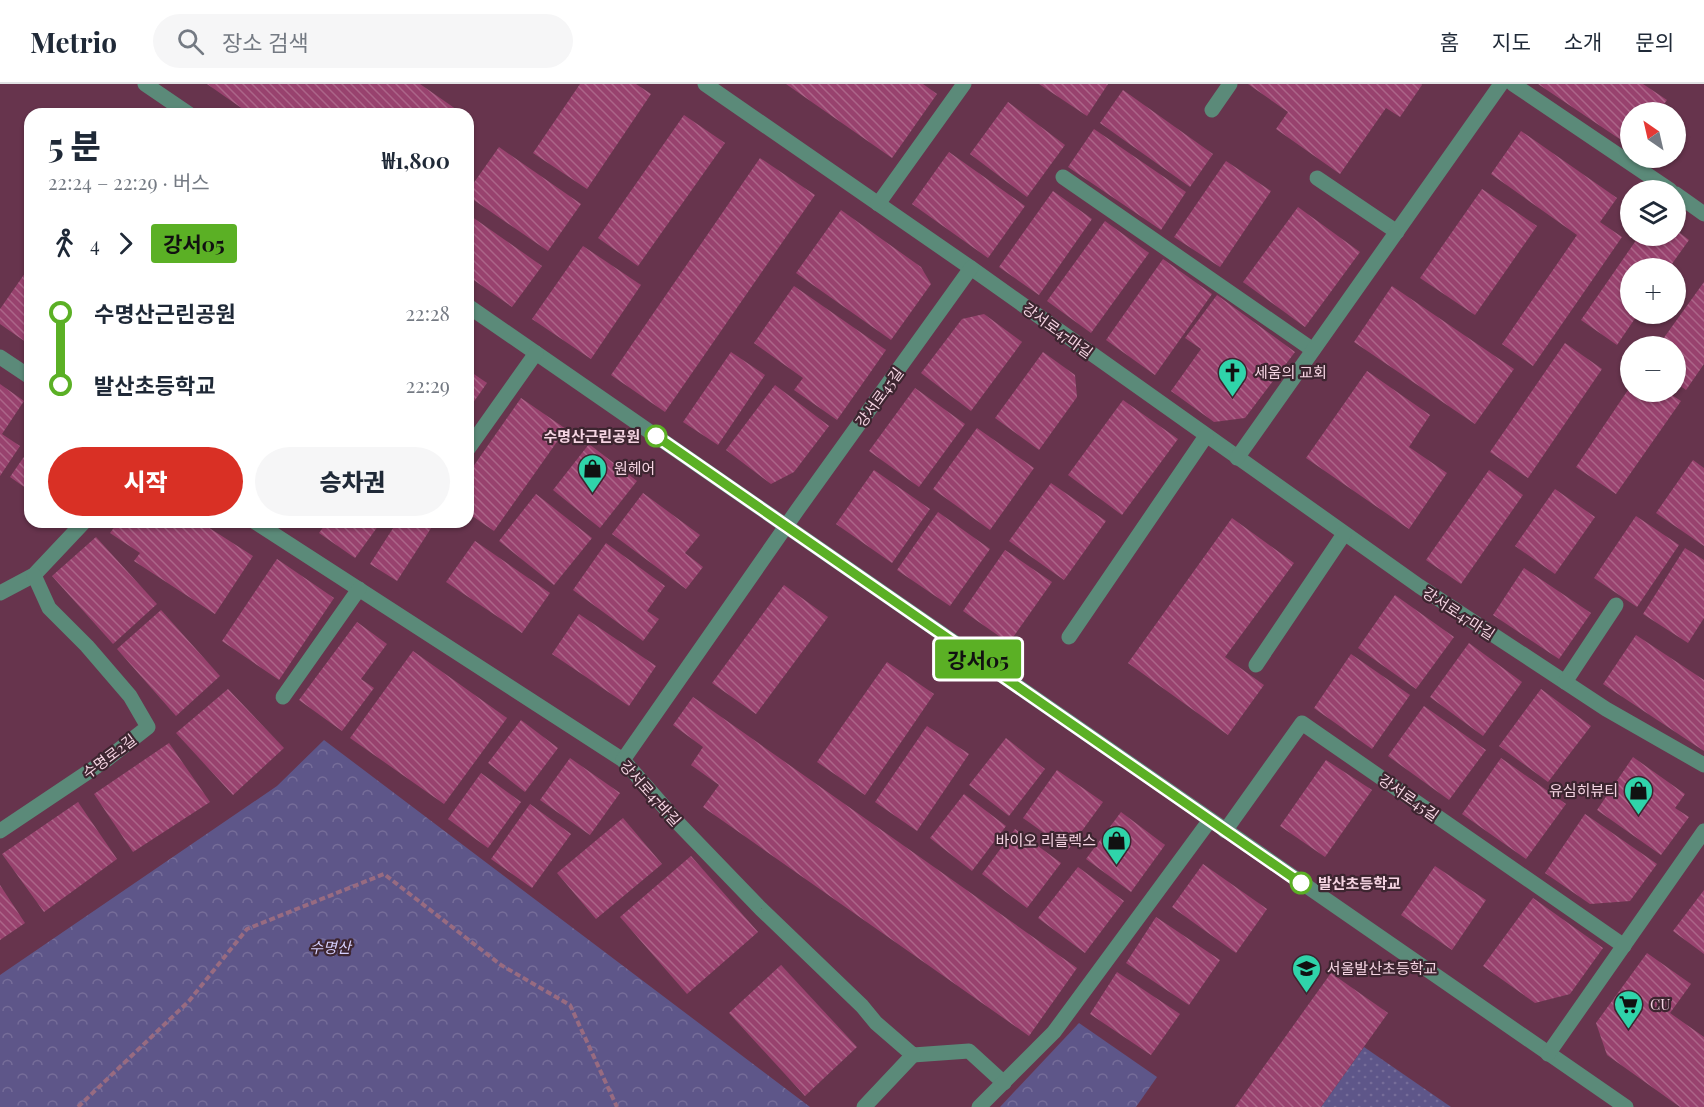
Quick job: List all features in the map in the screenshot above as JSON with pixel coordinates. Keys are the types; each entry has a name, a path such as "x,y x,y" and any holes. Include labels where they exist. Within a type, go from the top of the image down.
{"street":[{"path":"145,84 180,108"},
{"name":"강서로47마길","path":"705,84 971,268 1419,586 1606,710 1704,765"},
{"path":"878,204 964,84"},
{"path":"1212,110 1230,84"},
{"path":"1237,458 1501,84"},
{"path":"1513,84 1655,180"},
{"path":"1063,177 1313,350"},
{"path":"1317,178 1397,232"},
{"path":"1686,201 1704,214"},
{"name":"강서로45길","path":"623,760 786,526 971,268"},
{"path":"474,310 1626,1107"},
{"path":"474,440 536,352"},
{"path":"0,357 24,373"},
{"path":"1070,637 1206,436"},
{"path":"0,593 33,575 78,528"},
{"name":"강서로47바길","path":"264,528 623,760 680,825 760,909 862,1006 876,1023 913,1055"},
{"path":"1256,665 1344,534"},
{"name":"수명로2길","path":"0,831 106,760 148,727 130,696 87,646 49,608 33,575"},
{"path":"284,697 359,589"},
{"path":"1565,682 1616,605"},
{"name":"강서로45길","path":"1225,831 1302,723 1624,946"},
{"path":"980,1107 1054,1032 1210,820"},
{"path":"1548,1054 1704,831"},
{"path":"864,1107 913,1055 969,1051 1004,1083"}],"path":[{"path":"78,1107 189,1001 247,929 384,873 501,965 570,1005 617,1107"}],"green space":[{"name":"수명산","path":"324,740 810,1107 0,1107 0,975 277,786"},
{"path":"1079,1023 1157,1077 1136,1107 1000,1107"},
{"path":"1364,1047 1451,1107 1321,1107"}],"building":[{"path":"207,84 420,84 454,108 241,108"},
{"path":"580,84 636,84 651,94 587,189 533,153"},
{"path":"786,84 923,84 937,94 892,158"},
{"path":"1039,84 1108,84 1087,116"},
{"path":"1248,84 1422,85 1400,117 1386,108 1340,174 1276,129 1288,112"},
{"path":"1538,84 1643,84 1667,100 1666,102 1620,102 1620,139"},
{"path":"1123,90 1213,154 1190,187 1100,123"},
{"path":"1008,102 1065,145 1027,197 970,154"},
{"path":"684,115 725,143 638,266 598,238"},
{"path":"1094,129 1186,192 1161,230 1068,167"},
{"path":"1521,131 1617,198 1600,222 1620,236 1620,240 1533,366 1502,344 1577,235 1491,174"},
{"path":"499,147 581,204 548,251 474,200 474,182"},
{"path":"949,152 1025,206 988,258 912,204"},
{"path":"760,158 815,195 665,412 611,375"},
{"path":"1226,161 1271,191 1220,267 1174,237"},
{"path":"1482,189 1537,226 1475,315 1420,278"},
{"path":"1053,191 1092,219 1039,295 999,267"},
{"path":"1298,207 1360,252 1305,327 1243,282"},
{"path":"841,210 921,267 931,284 891,340 796,273"},
{"path":"474,218 542,266 512,307 474,280"},
{"path":"1105,221 1149,253 1091,333 1047,301"},
{"path":"583,246 641,285 591,359 532,319"},
{"path":"1632,246 1685,246 1676,258 1624,258"},
{"path":"1163,259 1212,294 1155,375 1106,340"},
{"path":"1620,264 1620,324 1631,324 1623,336 1620,336 1617,345 1581,320"},
{"path":"24,275 24,341 0,324 0,309"},
{"path":"1704,282 1704,364 1686,390 1686,336 1665,336 1674,324 1686,324 1686,307"},
{"path":"794,286 886,350 837,420 794,390 803,378 754,343"},
{"path":"1392,286 1514,369 1475,424 1354,342"},
{"path":"1217,295 1295,352 1245,418 1214,422 1171,391 1201,349 1185,338"},
{"path":"984,314 1022,342 971,411 921,373 962,319"},
{"path":"1565,343 1602,369 1528,478 1490,452"},
{"path":"731,352 765,375 718,445 683,422"},
{"path":"1043,352 1075,375 1077,397 1039,450 995,418"},
{"path":"1367,371 1430,415 1409,447 1447,473 1409,529 1306,458"},
{"path":"474,374 487,383 474,401"},
{"path":"0,384 24,401 2,434 20,446 0,476"},
{"path":"775,385 829,426 794,472 771,484 726,450"},
{"path":"915,388 965,424 919,487 869,451"},
{"path":"521,398 566,429 494,531 474,517 474,465"},
{"path":"1123,400 1178,439 1122,515 1068,475"},
{"path":"1620,402 1680,402 1616,494 1576,467"},
{"path":"977,428 1034,468 990,530 933,489"},
{"path":"589,444 637,481 600,528 553,490"},
{"path":"24,457 24,487 10,477"},
{"path":"1693,460 1704,468 1704,546 1656,513"},
{"path":"874,470 930,509 892,563 836,524"},
{"path":"1489,470 1523,495 1461,584 1426,560"},
{"path":"1051,483 1106,521 1064,580 1009,541"},
{"path":"1555,489 1595,517 1555,574 1515,546"},
{"path":"643,493 700,535 685,553 703,567 686,589 612,534"},
{"path":"536,494 592,538 554,585 499,541"},
{"path":"938,512 990,549 950,606 897,570"},
{"path":"1636,516 1679,545 1637,607 1594,578"},
{"path":"1232,518 1294,563 1225,657 1264,685 1228,735 1128,663"},
{"path":"114,528 209,528 253,556 215,614 134,561 140,553 110,533"},
{"path":"323,528 377,528 355,558 319,533"},
{"path":"393,528 431,528 397,581 370,564"},
{"path":"96,537 157,604 113,644 52,576"},
{"path":"475,541 550,593 522,633 446,582"},
{"path":"606,543 665,586 647,611 659,619 643,641 573,590"},
{"path":"1685,548 1704,560 1704,618 1688,643 1643,614"},
{"path":"1005,550 1052,582 1009,643 963,611"},
{"path":"277,559 334,598 279,680 222,641"},
{"path":"1524,568 1591,613 1559,659 1493,615"},
{"path":"784,585 828,617 756,714 712,683"},
{"path":"1395,595 1454,637 1416,689 1358,648"},
{"path":"161,610 220,676 176,716 117,649"},
{"path":"579,614 656,666 629,706 552,654"},
{"path":"357,622 387,644 361,679 374,688 342,731 299,700"},
{"path":"1636,635 1704,680 1704,751 1603,684"},
{"path":"1469,643 1522,682 1483,736 1430,697"},
{"path":"413,651 507,718 444,804 350,738"},
{"path":"1351,654 1410,695 1372,749 1314,708"},
{"path":"887,662 934,694 865,795 817,762"},
{"path":"228,689 284,748 233,795 176,733"},
{"path":"1541,689 1591,726 1548,782 1499,746"},
{"path":"693,697 1077,968 1029,1036 703,807 719,785 691,765 703,747 673,725"},
{"path":"1424,706 1486,750 1449,800 1388,756"},
{"path":"521,720 558,748 525,792 488,763"},
{"path":"927,726 969,754 917,831 875,802"},
{"path":"1006,738 1045,769 1009,816 969,785"},
{"path":"169,743 210,802 133,852 94,794"},
{"path":"1633,757 1685,794 1675,808 1689,817 1661,855 1597,810"},
{"path":"570,758 620,793 590,835 540,800"},
{"path":"1501,758 1566,804 1526,859 1462,814"},
{"path":"1326,760 1372,790 1325,857 1280,826"},
{"path":"1057,770 1103,802 1068,850 1023,818"},
{"path":"481,773 521,802 488,848 448,819"},
{"path":"964,794 1006,826 972,871 930,838"},
{"path":"78,802 117,859 44,912 2,854"},
{"path":"530,804 571,834 532,888 491,859"},
{"path":"1121,812 1165,845 1131,892 1086,859"},
{"path":"1585,814 1657,864 1630,901 1590,904 1545,873"},
{"path":"623,818 662,864 596,919 557,873"},
{"path":"1015,829 1061,863 1027,908 982,874"},
{"path":"691,856 758,932 687,994 620,917"},
{"path":"1203,864 1267,909 1236,953 1172,907"},
{"path":"1435,866 1486,900 1452,950 1401,915"},
{"path":"1078,867 1124,901 1085,953 1038,918"},
{"path":"0,885 25,923 0,940"},
{"path":"1704,890 1704,954 1673,931"},
{"path":"1533,898 1603,948 1570,994 1535,1003 1483,966"},
{"path":"1156,917 1220,960 1189,1005 1126,963"},
{"path":"1647,953 1691,984 1670,1013 1704,1037 1704,1107 1680,1107 1607,1055 1596,1023"},
{"path":"781,965 857,1047 805,1096 729,1013"},
{"path":"1117,972 1180,1014 1151,1055 1090,1014"},
{"name":"서울발산초등학교","path":"1331,973 1388,1013 1321,1107 1235,1107"}],"bus line":[{"name":"강서05","path":"656,436 1301,883"}],"place":[{"name":"세움의 교회","path":"1233,398"},
{"name":"수명산근린공원","path":"656,436"},
{"name":"원헤어","path":"593,494"},
{"name":"유심히뷰티","path":"1639,816"},
{"name":"바이오 리플렉스","path":"1117,866"},
{"name":"발산초등학교","path":"1301,883"},
{"name":"서울발산초등학교","path":"1306,994"},
{"name":"CU","path":"1629,1030"}]}
